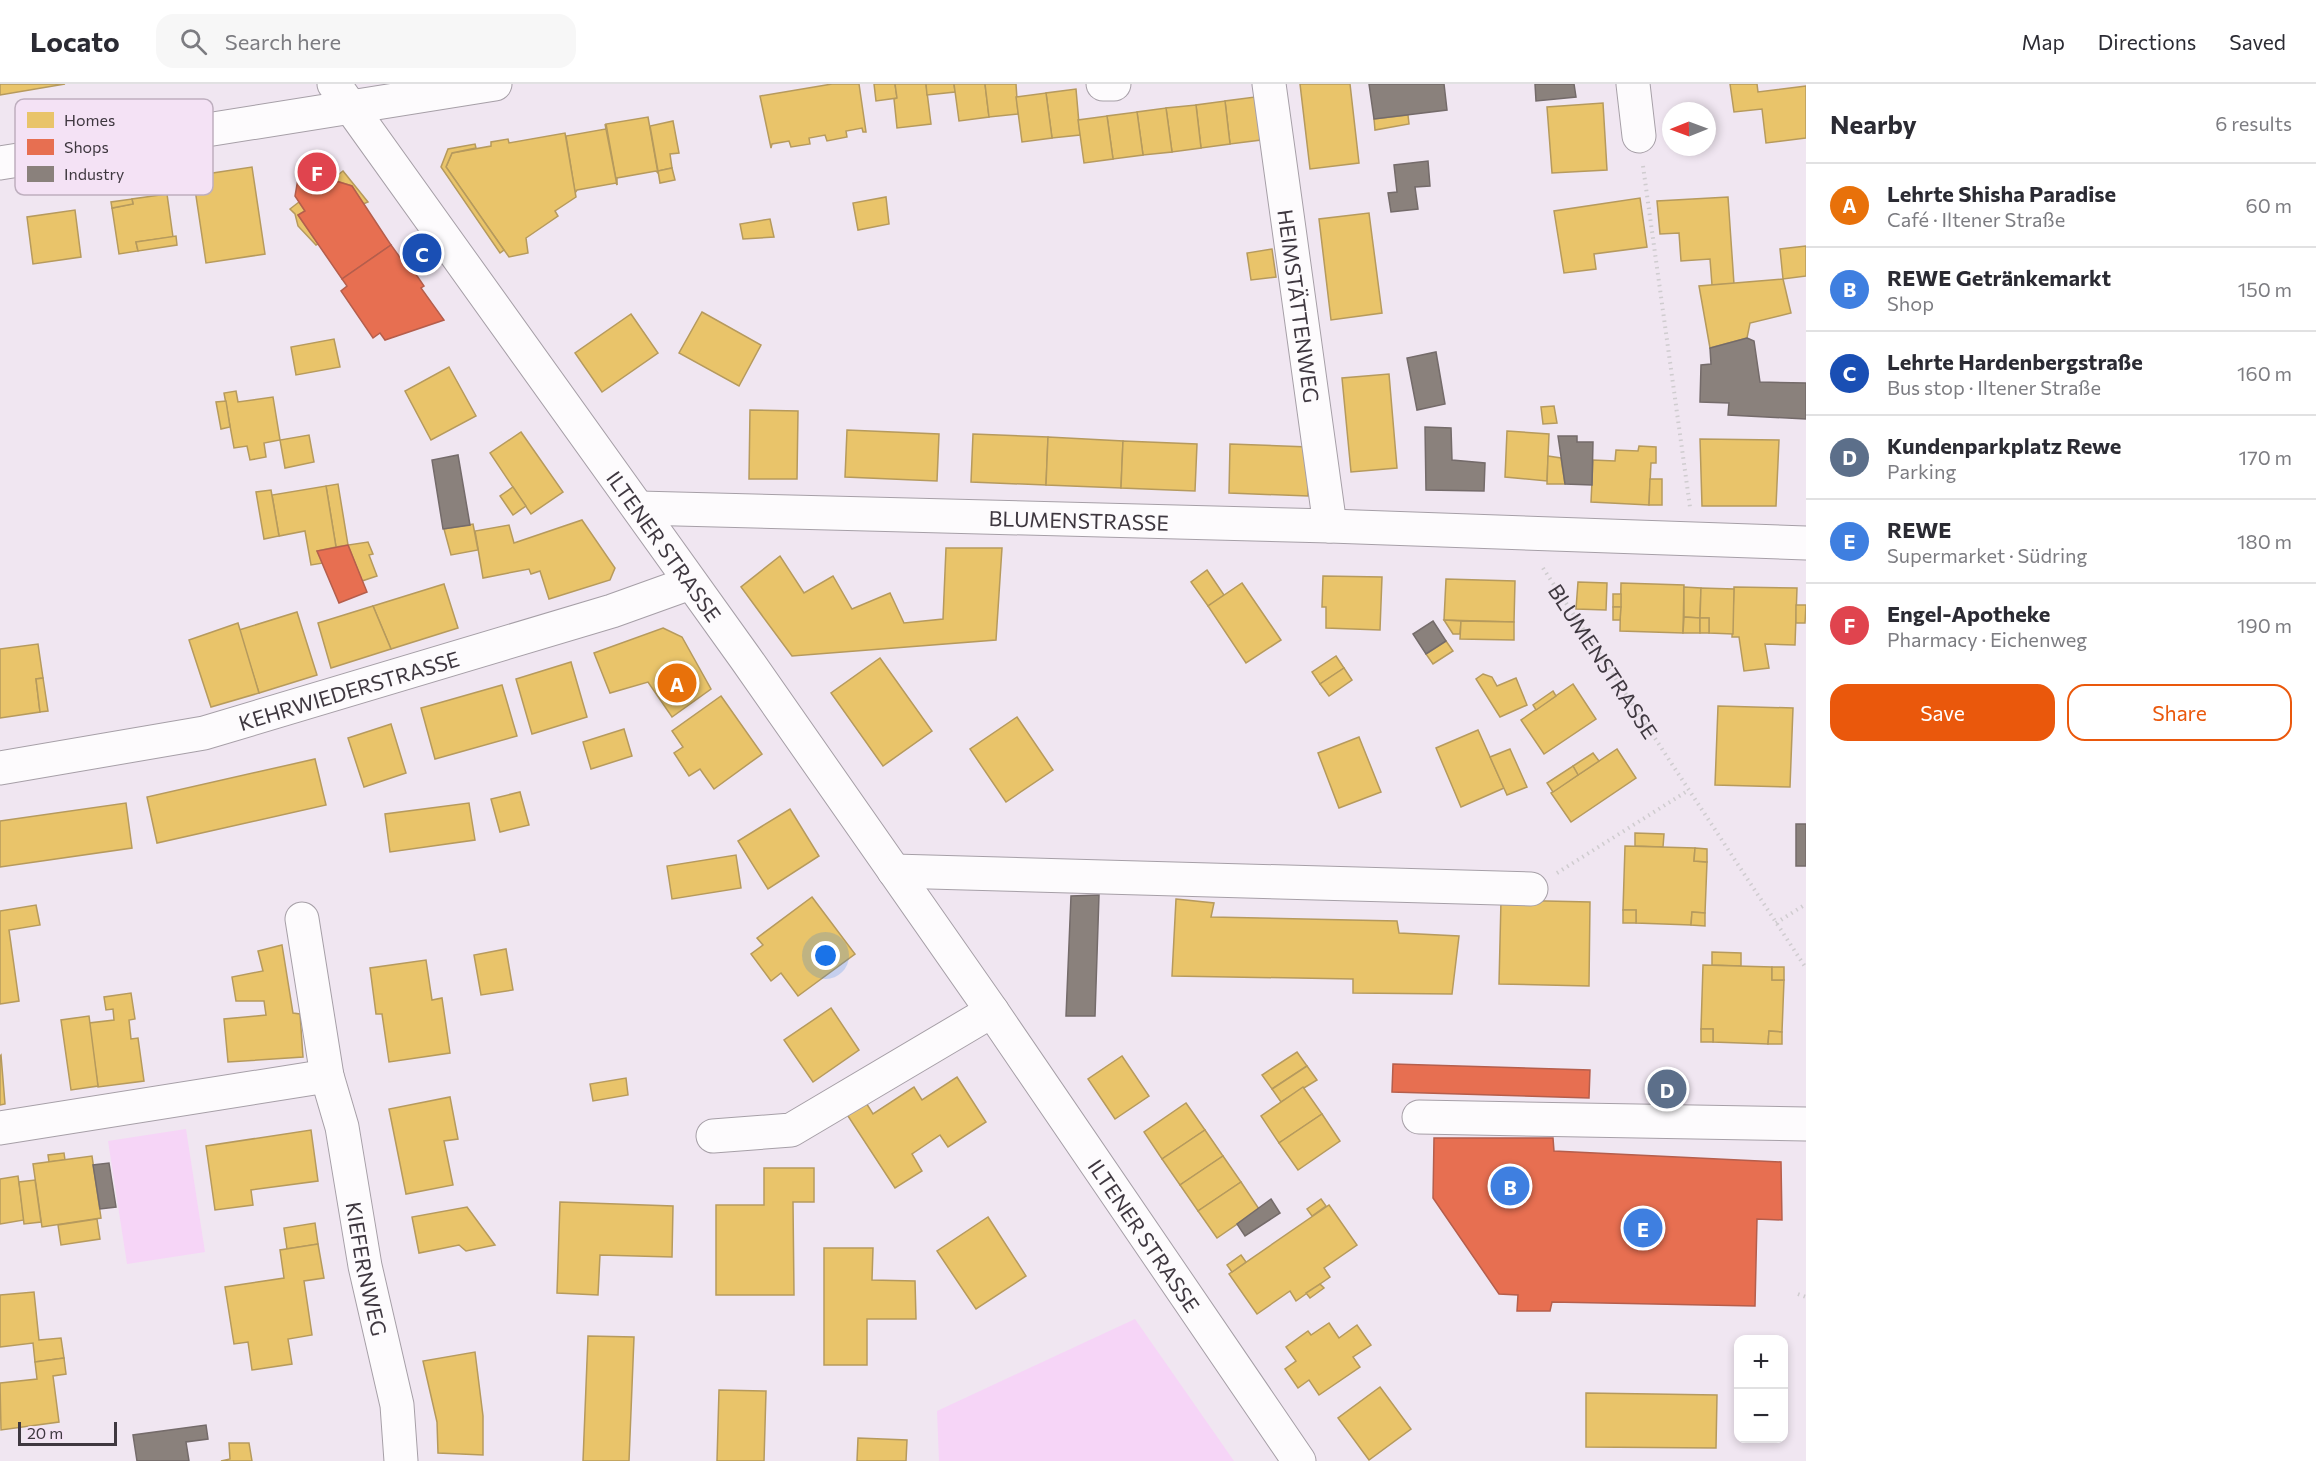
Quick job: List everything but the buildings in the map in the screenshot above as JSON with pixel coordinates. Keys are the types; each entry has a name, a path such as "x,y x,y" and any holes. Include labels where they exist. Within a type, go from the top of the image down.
{"street":[{"path":"213,121 343,95 495,84"},
{"path":"1103,84 1114,84"},
{"name":"HEIMSTÄTTENWEG","path":"1269,84 1330,526"},
{"path":"1633,84 1639,136"},
{"name":"ILTENER STRASSE","path":"343,95 639,508 992,1011 1299,1461"},
{"path":"0,164 15,161"},
{"name":"BLUMENSTRASSE","path":"639,508 1330,526 1806,543"},
{"name":"KEHRWIEDERSTRASSE","path":"0,768 204,734 612,612 690,583"},
{"path":"894,871 1531,890"},
{"name":"KIEFERNWEG","path":"303,919 327,1076 342,1127 365,1266 397,1405 401,1461"},
{"path":"713,1136 791,1130 992,1011"},
{"path":"0,1128 327,1076"},
{"path":"1419,1117 1806,1124"}],"path":[{"path":"1639,136 1694,538"},
{"name":"BLUMENSTRASSE","path":"1519,532 1806,968"},
{"path":"1531,890 1689,790"},
{"path":"1776,923 1806,904"},
{"path":"1798,1294 1806,1297"}],"shaded area":[{"path":"186,1129 205,1252 127,1264 108,1141"},
{"path":"1135,1319 1234,1461 939,1461 937,1411"}],"place":[{"name":"Engel-Apotheke","path":"317,172"},
{"name":"Lehrte Hardenbergstraße","path":"422,253"},
{"name":"Lehrte Shisha Paradise","path":"677,683"},
{"name":"Kundenparkplatz Rewe","path":"1667,1089"},
{"name":"REWE Getränkemarkt","path":"1510,1186"},
{"name":"REWE","path":"1643,1228"}]}
